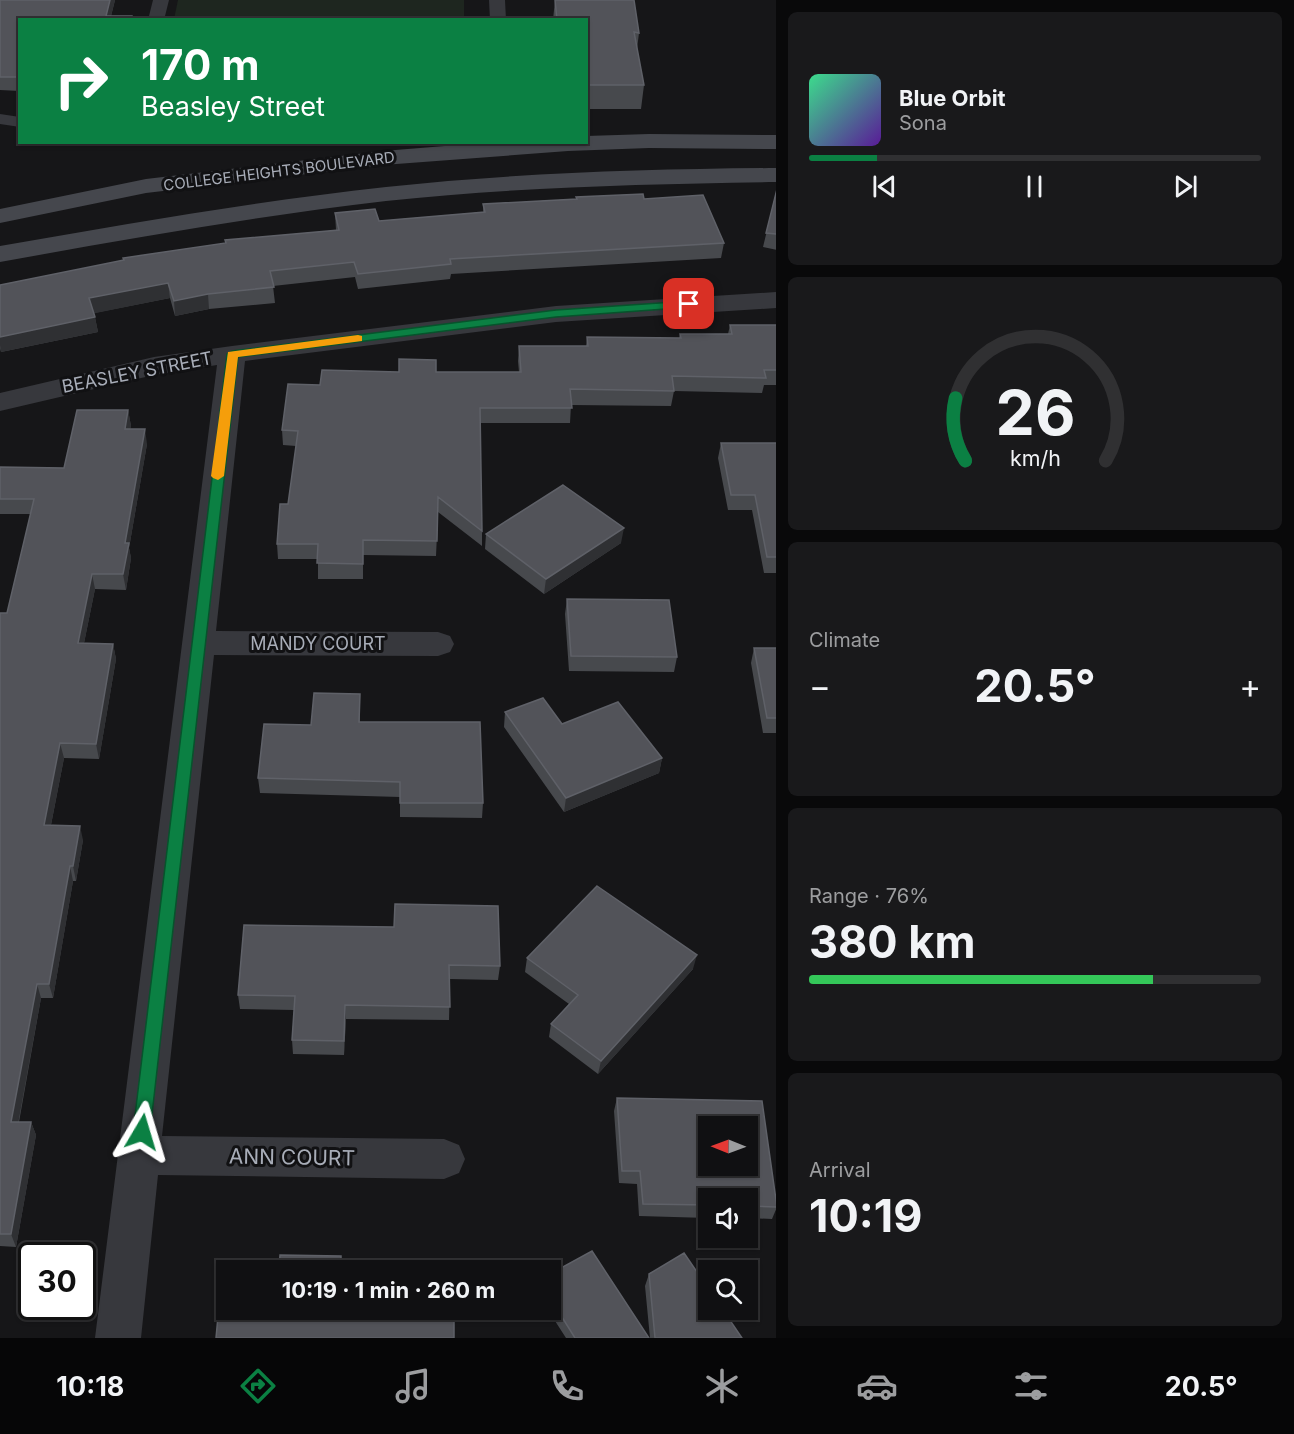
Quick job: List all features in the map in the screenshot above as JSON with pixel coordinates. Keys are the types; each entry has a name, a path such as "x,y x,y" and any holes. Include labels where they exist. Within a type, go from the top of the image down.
{"street":[{"name":"COLLEGE HEIGHTS BOULEVARD","path":"588,143 650,141 776,142"},
{"name":"COLLEGE HEIGHTS BOULEVARD","path":"0,216 146,186 383,158 568,144"},
{"path":"0,254 261,210 450,188 558,179 776,175"},
{"name":"BEASLEY STREET","path":"0,402 154,366 232,354 556,314 776,300"},
{"path":"118,1338 232,354"},
{"name":"MANDY COURT","path":"197,642 438,644"},
{"name":"ANN COURT","path":"139,1155 444,1159"}],"lane":[{"path":"156,18 161,0"},
{"path":"497,0 498,18"},
{"path":"0,119 18,122"}],"shaded area":[{"path":"178,0 464,0 464,18 174,18"}],"building":[{"path":"0,0 110,0 106,16 132,16 132,18 18,18 18,77 0,77"},
{"path":"555,0 634,0 639,33 634,32 644,85 588,85 588,18 557,18"},
{"path":"776,193 776,234 766,233"},
{"path":"643,194 644,199 703,195 724,243 450,259 451,264 358,274 354,262 270,271 274,287 208,294 174,301 168,283 89,298 95,317 0,337 0,285 124,260 123,258 226,243 225,240 339,230 335,213 375,209 379,221 485,212 483,204"},
{"path":"730,325 776,325 776,370 764,370 766,378 672,376 674,391 570,389 572,408 480,408 482,531 438,497 437,541 363,540 363,564 317,563 318,544 277,544 280,504 288,504 298,431 282,430 288,384 320,385 322,370 399,372 399,359 436,360 436,372 521,372 519,346 588,346 587,337 681,338 680,334 732,334"},
{"path":"77,410 128,410 125,429 145,429 125,543 129,543 123,574 92,574 78,643 113,644 96,744 60,743 44,825 80,826 73,866 70,866 49,984 37,984 11,1122 31,1122 11,1234 0,1234 0,613 7,613 34,499 0,499 0,467 64,468"},
{"path":"721,443 776,443 776,557 767,557 755,495 731,495"},
{"path":"563,485 624,528 546,579 486,534"},
{"path":"567,599 669,600 677,657 571,656"},
{"path":"754,648 776,648 776,718 767,718"},
{"path":"314,693 360,694 359,722 480,722 483,803 400,803 400,782 258,778 264,724 311,725"},
{"path":"543,698 562,724 618,702 662,758 566,798 505,712"},
{"path":"597,886 697,955 601,1061 551,1024 578,995 527,958"},
{"path":"395,904 498,906 500,966 449,965 450,1007 345,1005 344,1041 292,1040 295,996 238,995 244,925 394,927"},
{"path":"617,1098 762,1101 776,1207 758,1206 758,1188 698,1188 698,1205 643,1204 640,1171 622,1171"},
{"path":"592,1251 649,1338 575,1338 561,1316 561,1268"},
{"path":"684,1253 698,1273 698,1320 730,1320 742,1338 655,1338 649,1274"},
{"path":"280,1255 341,1256 341,1260 280,1260"},
{"path":"218,1320 454,1320 454,1338 216,1338"}],"slow traffic":[{"path":"218,476 232,354 358,339"}],"route":[{"path":"142,1132 232,354 556,314 689,304"}]}
